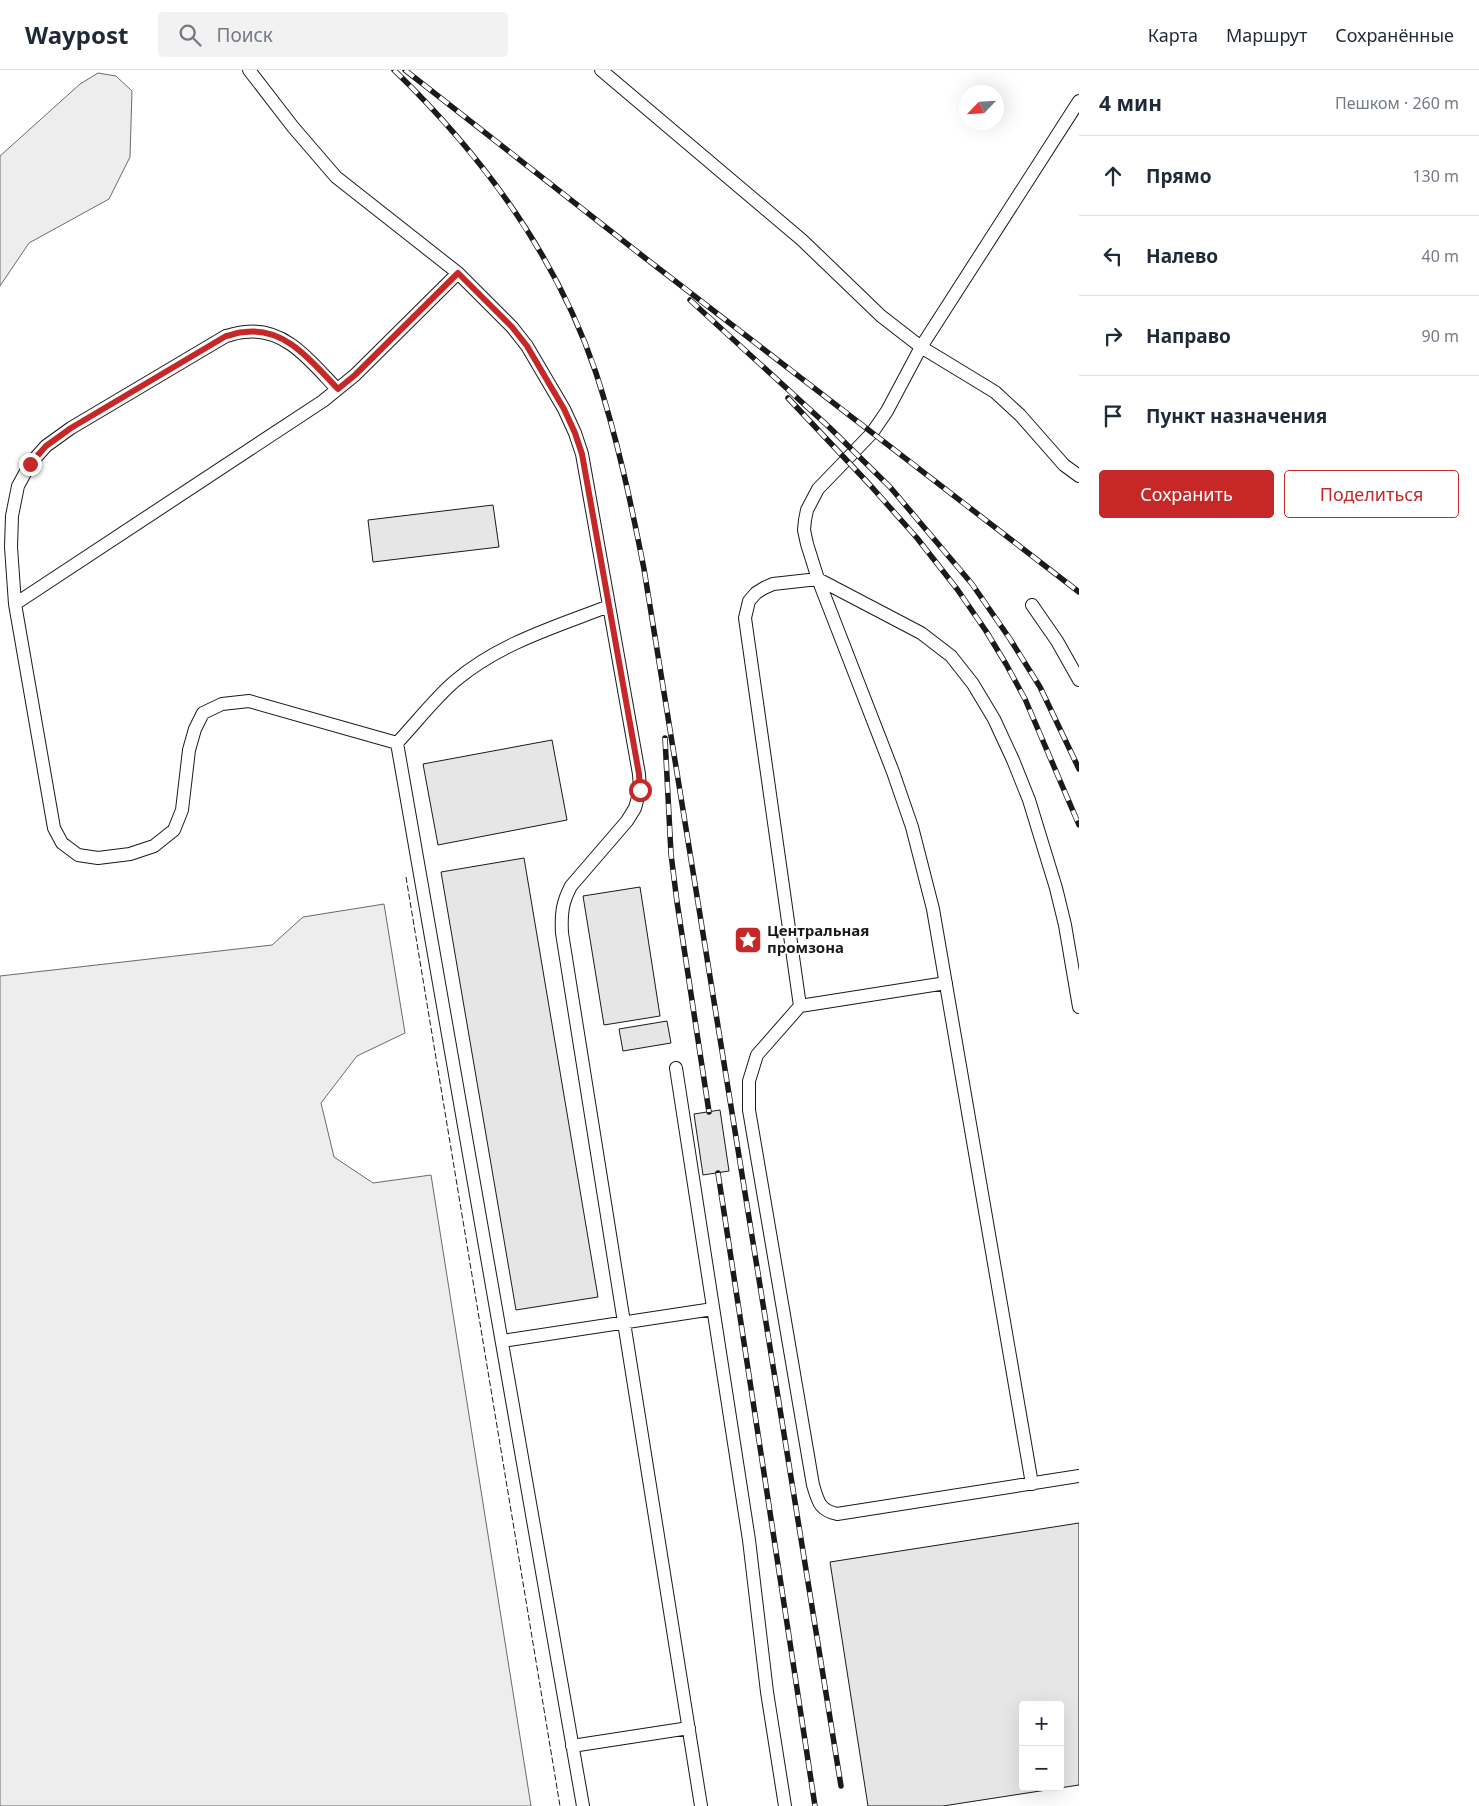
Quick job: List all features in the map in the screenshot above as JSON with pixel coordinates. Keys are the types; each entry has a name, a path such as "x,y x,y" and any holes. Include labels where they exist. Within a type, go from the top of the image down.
{"lane":[{"path":"249,70 336,177 458,273 517,334 527,346 564,409 582,454 639,774 640,790 635,808 627,821 571,886 565,897 561,912 562,933 701,1806"},
{"path":"601,70 802,240 881,316 921,347 995,392 1020,415 1064,465 1079,476"},
{"path":"1032,1484 933,909 912,827 894,772 818,579 804,530 807,510 812,499 826,480 872,433 887,411 921,347 1079,101"},
{"path":"15,604 322,401 355,375 458,273"},
{"path":"338,389 301,352 282,337 264,332 245,332 226,336 71,428 46,446 30,464 18,486 12,516 11,547 15,604 54,828 62,843 78,855 98,858 130,854 154,846 174,830 182,810 189,750 195,729 203,714 222,704 249,701 397,743"},
{"path":"800,1006 745,618 749,601 764,588 773,584 818,579 921,633 951,656 973,684 994,720 1013,760 1044,845 1065,925 1079,1007"},
{"path":"1032,605 1057,642 1079,680"},
{"path":"397,743 454,682 485,659 512,643 609,606"},
{"path":"397,743 583,1806"},
{"path":"946,983 800,1006 757,1055 749,1081 749,1110 813,1485 818,1502 826,1512 837,1514 1079,1476"},
{"path":"676,1068 749,1540 767,1692 785,1806"},
{"path":"502,1341 713,1309"},
{"path":"572,1746 689,1728"}],"shaded area":[{"path":"98,73 116,76 132,91 130,157 109,199 29,243 0,286 0,156 80,84"},
{"path":"384,904 405,1033 357,1056 321,1103 334,1157 373,1183 431,1175 531,1806 0,1806 0,976 272,945 303,917"}],"building":[{"path":"493,505 499,547 373,562 368,520"},
{"path":"552,740 567,820 438,845 423,764"},
{"path":"524,858 598,1297 516,1310 441,872"},
{"path":"640,887 660,1016 604,1025 583,896"},
{"path":"667,1021 671,1043 623,1051 619,1029"},
{"path":"720,1110 729,1171 703,1175 694,1114"},
{"path":"1079,1523 1079,1785 1064,1787 1064,1701 1019,1701 1019,1791 1040,1791 943,1806 868,1806 830,1562"}],"railway":[{"path":"394,70 457,137 486,173 538,249 580,330 604,397 617,446 644,569 841,1786"},
{"path":"405,70 640,254 1079,592"},
{"path":"690,300 829,427 890,487 972,584 1040,687 1079,769"},
{"path":"788,398 917,538 957,589 986,631 1025,699 1079,825"},
{"path":"665,738 671,854 709,1112"},
{"path":"718,1173 815,1806"}],"fence":[{"path":"406,877 560,1806"}],"place":[{"name":"Центральная промзона","path":"748,940"}],"route":[{"path":"30,464 46,446 71,428 226,336 245,332 264,332 282,337 301,352 338,389 355,375 458,273 512,327 527,346 564,409 575,433 582,454 639,774 640,790"}]}
